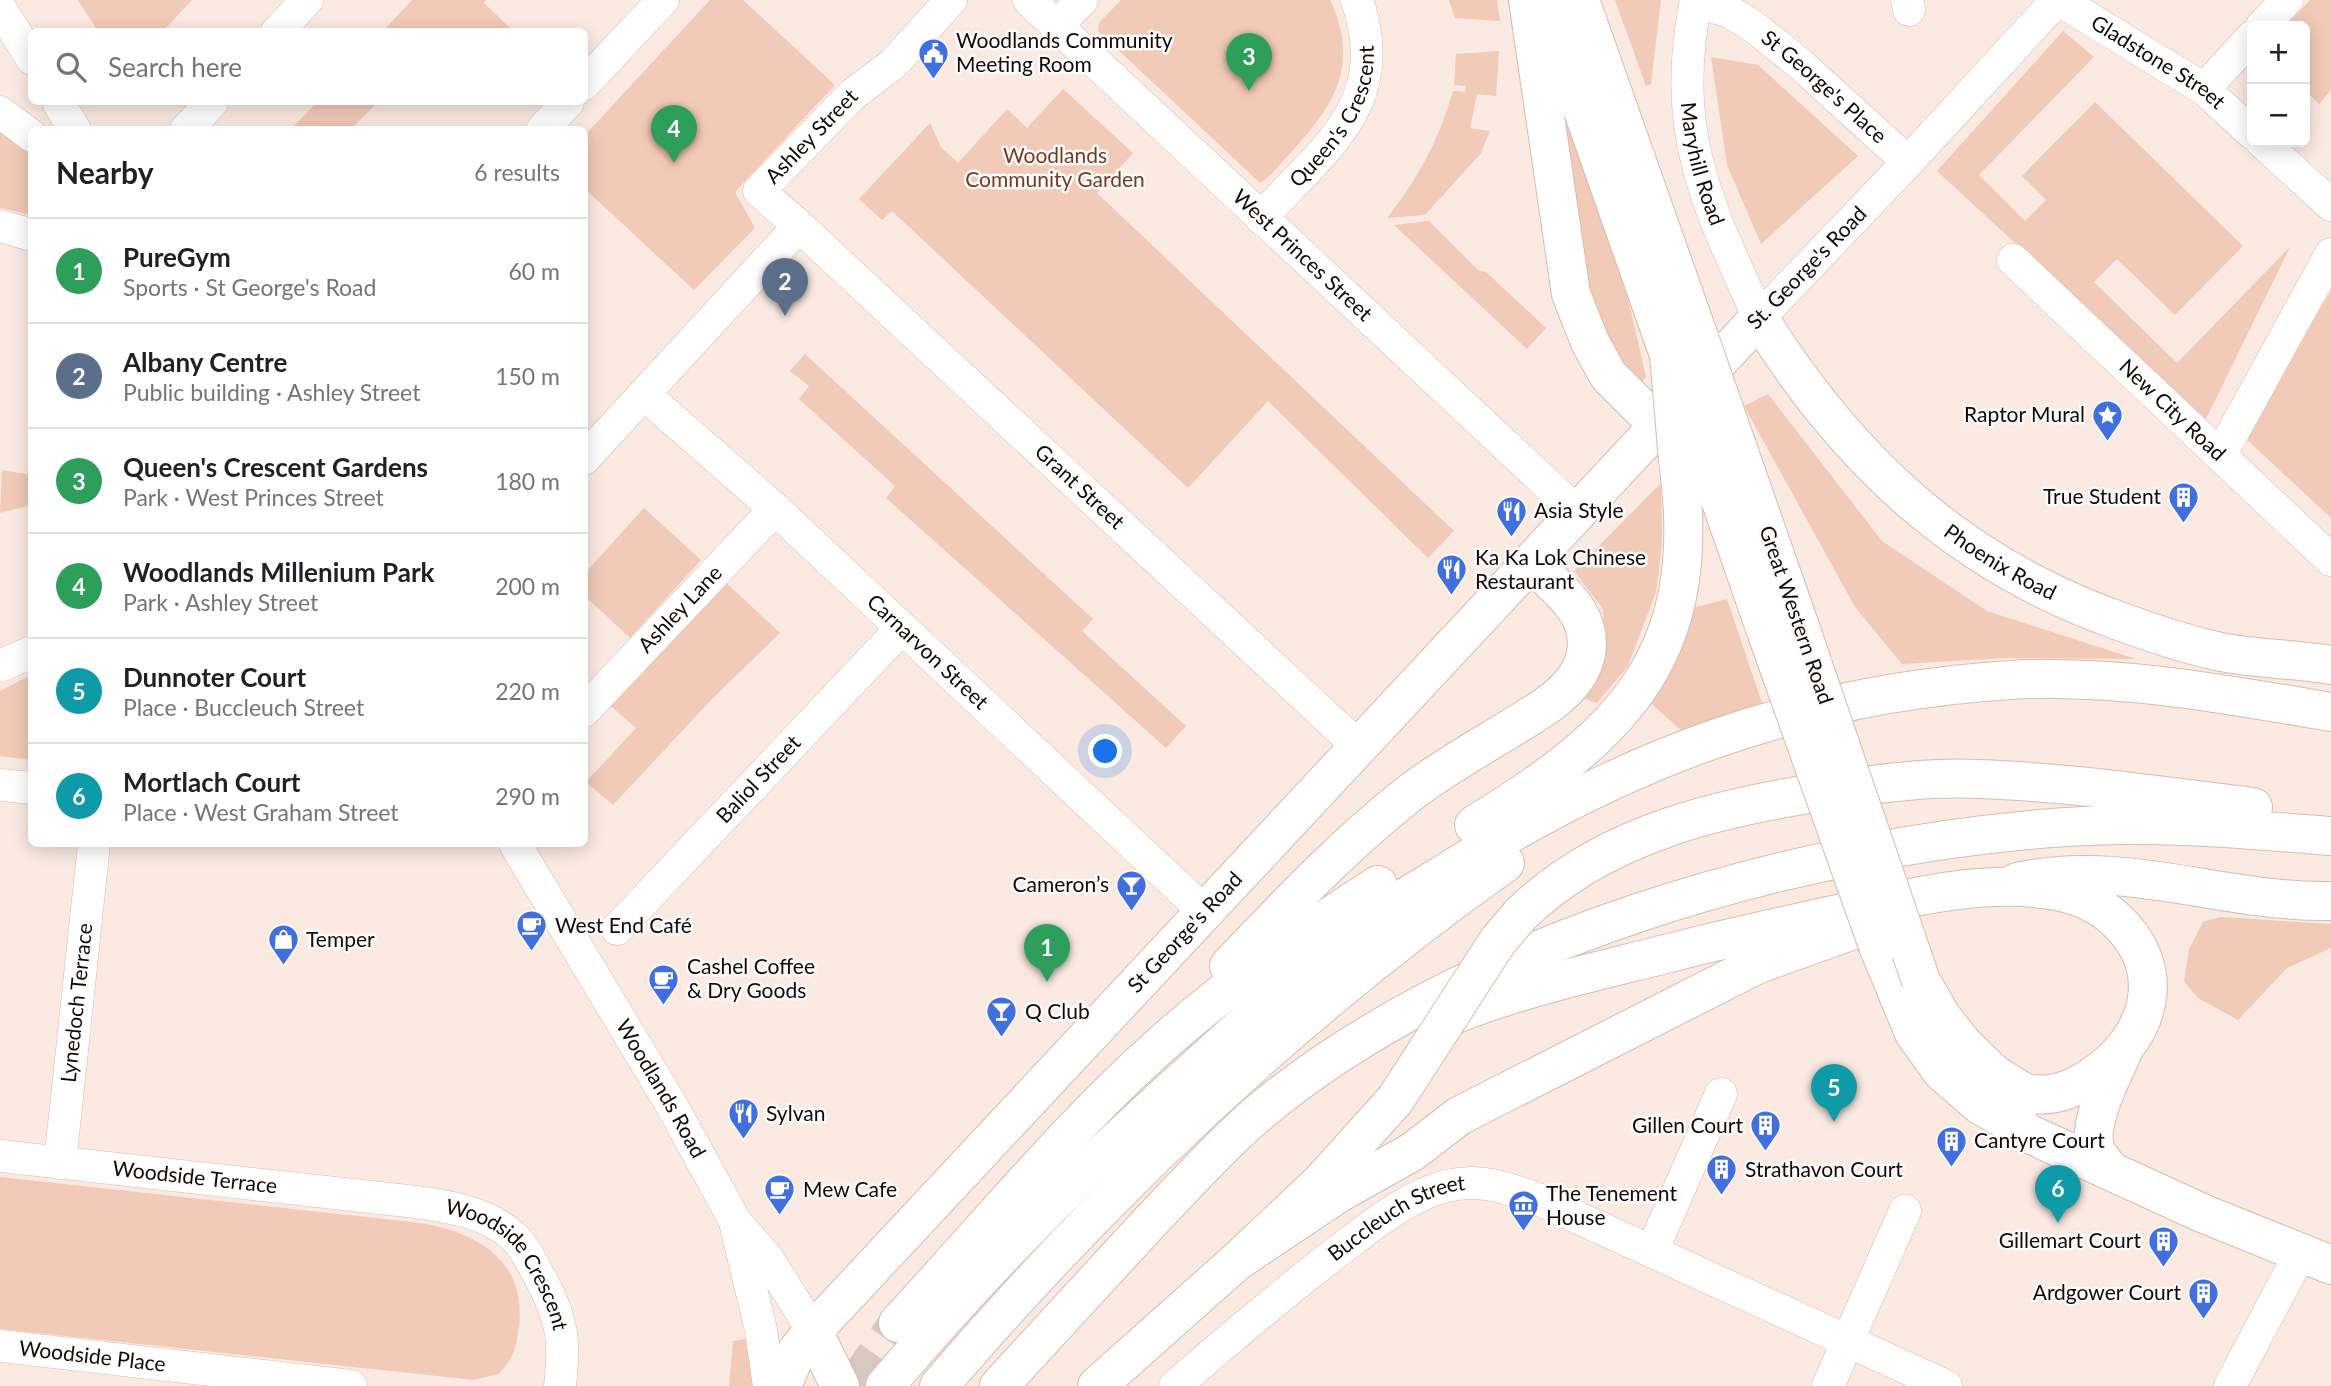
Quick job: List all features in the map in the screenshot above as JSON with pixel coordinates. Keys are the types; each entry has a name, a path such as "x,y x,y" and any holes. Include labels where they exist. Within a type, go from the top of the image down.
{"main road":[{"path":"1528,0 1571,295 1590,342 1608,375 1658,425"},
{"name":"Great Western Road","path":"1544,0 1684,348"},
{"name":"Great Western Road","path":"1580,0 1684,348 1707,455 1783,627 1908,987 1927,1054 1959,1088 2003,1120 2098,1150"},
{"name":"St. George's Road","path":"1567,523 1759,317"},
{"name":"Phoenix Road","path":"1759,317 1794,372 1869,463 1933,520 2008,572 2073,603 2159,634 2221,652 2331,665"},
{"path":"898,1323 1079,1127 1172,1035 1283,948 1558,770 1595,738 1629,702 1650,670 1670,629 1680,589 1684,503 1707,455 1684,348"},
{"name":"St George's Road","path":"782,1386 797,1352 813,1331 1360,748 1567,523"},
{"path":"1172,1035 1201,996 1265,928 1364,832 1412,792 1524,720 1567,689 1575,679 1587,646 1583,619 1574,605 1531,563"},
{"path":"885,1386 1051,1202 1165,1095 1355,932 1512,830 1639,767 1686,748 1807,709 1887,693 2014,680 2142,684 2205,690 2331,712"},
{"path":"939,1386 995,1321 1080,1232 1166,1145 1251,1066 1319,1006 1463,893 1565,825 1727,756 1819,730 1886,716 1984,704 2110,705 2191,714 2331,736"},
{"path":"1097,1386 1321,1182 1395,1100 1498,941 1520,915 1561,879 1592,860 1719,810 1883,783 1979,779 2135,793 2324,826"},
{"path":"999,1386 1191,1178 1253,1118 1289,1089 1386,1024 1531,954 1622,920 1730,885 1861,855 1938,841 2094,827 2324,826"},
{"path":"1065,1313 1303,1108 1387,1050 1434,1023 1527,988 1753,932 1914,897 2056,876 2110,875 2269,898 2331,901"},
{"path":"1236,1262 1339,1194 1412,1152 1459,1116 1756,965 1879,920 1993,887 2040,889 2083,898 2099,906 2126,930 2142,956 2148,996 2142,1022 2121,1054 2103,1098 2098,1150 2248,1234 2316,1259"},
{"name":"Great Western Road","path":"1908,987 1942,1017 1963,1044 2024,1103 2098,1150"},
{"path":"2000,1077 2029,1094 2056,1094 2082,1085 2121,1054"},
{"path":"813,1331 840,1386"}],"street":[{"path":"281,28 307,0"},
{"path":"588,80 663,0"},
{"name":"Ashley Street","path":"799,226 759,191 852,95 894,64 951,0"},
{"name":"West Princes Street","path":"1029,0 1261,218 1567,523"},
{"path":"1057,26 1082,0"},
{"name":"Queen's Crescent","path":"1261,218 1339,134 1357,107 1365,82 1367,44 1357,0"},
{"name":"Gladstone Street","path":"2058,0 2204,89 2247,128"},
{"name":"St. George's Road","path":"1759,317 2058,0"},
{"path":"2267,21 2287,0"},
{"name":"St George's Place","path":"1696,1 1730,12 1754,26 1908,162"},
{"name":"Maryhill Road","path":"1696,1 1688,68 1692,143 1714,219 1759,317"},
{"path":"0,8 28,53"},
{"path":"2204,89 2247,42"},
{"path":"60,105 73,126"},
{"path":"190,126 209,105"},
{"path":"546,126 565,105"},
{"path":"0,112 28,133"},
{"path":"2267,147 2331,205"},
{"path":"0,226 28,233"},
{"path":"588,456 799,226"},
{"name":"Grant Street","path":"799,226 1360,748"},
{"path":"2221,454 2331,254"},
{"name":"New City Road","path":"2013,260 2331,560"},
{"name":"Carnarvon Street","path":"645,395 775,509 1205,912"},
{"name":"Ashley Lane","path":"588,706 775,509"},
{"name":"Baliol Street","path":"617,929 902,628"},
{"path":"0,666 28,654"},
{"path":"0,785 28,788"},
{"name":"Lynedoch Terrace","path":"60,1163 94,847"},
{"name":"Woodlands Road","path":"516,847 672,1107 735,1222 768,1259 813,1331"},
{"path":"1652,1251 1721,1094"},
{"name":"Woodside Terrace","path":"0,1156 389,1199"},
{"name":"Buccleuch Street","path":"1175,1386 1263,1309 1370,1227 1423,1195 1447,1186 1477,1182 1509,1188 1946,1386"},
{"name":"Woodside Crescent","path":"389,1199 451,1208 499,1226 522,1245 559,1320 565,1345 560,1386"},
{"path":"1828,1386 1905,1211"},
{"path":"735,1222 761,1330 769,1386"},
{"path":"2230,1386 2316,1259"},
{"name":"Woodside Place","path":"0,1346 351,1386"}],"green space":[{"path":"78,0 192,0 166,28 96,28"},
{"path":"412,0 486,0 484,3 510,28 386,28"},
{"path":"710,0 743,0 835,85 735,192 755,228 694,290 588,192 588,132"},
{"path":"1121,0 1330,0 1339,22 1343,43 1343,62 1332,97 1310,131 1260,183 1098,31 1099,23"},
{"path":"1449,0 1497,0 1500,21 1455,18"},
{"path":"1615,0 1661,0 1651,84 1646,86"},
{"path":"2310,0 2331,0 2331,90 2319,104 2310,95 2310,21 2291,21"},
{"path":"2063,31 2094,57 1979,175 2025,221 2046,200 2022,176 2095,102 2243,246 2175,315 2117,259 2094,282 2177,363 2290,247 2206,419 1937,171"},
{"path":"1499,51 1496,96 1477,94 1470,128 1490,131 1481,153 1425,215 1387,218 1426,158 1453,91 1465,92 1466,86 1454,85 1456,54"},
{"path":"1711,57 1758,65 1858,156 1761,244 1727,165"},
{"path":"1558,81 1628,298 1646,377 1634,390 1591,330"},
{"name":"Woodlands Community Garden","path":"1063,89 1133,153 1097,193 1454,531 1428,558 1268,401 1188,488 892,211 882,220 859,199 930,123 941,147 958,163 1007,109 1027,128"},
{"path":"314,105 375,105 354,126 294,126"},
{"path":"0,125 28,145 28,214 0,208"},
{"path":"1429,221 1479,271 1486,272 1546,328 1527,349 1394,225"},
{"path":"2331,291 2331,518 2243,436"},
{"path":"805,354 1093,619 1082,631 1186,726 1166,748 886,498 895,486 799,399 809,386 790,371"},
{"path":"1768,394 1882,541 1987,611 2136,659 2006,658 1902,664 1855,607 1744,406"},
{"path":"2,470 28,474 28,506 0,513"},
{"path":"1661,483 1662,545 1656,592 1628,666 1597,703 1582,698 1606,651 1603,609 1574,571"},
{"path":"644,508 701,560 630,638 588,599 588,570"},
{"path":"721,578 780,633 713,698 613,805 588,784 588,780 636,728 606,702"},
{"path":"1727,599 1762,703 1684,733 1645,698 1689,609"},
{"path":"28,677 28,760 0,756 0,691"},
{"path":"2221,917 2331,924 2331,948 2287,968 2238,1020 2198,998 2184,981 2189,949 2203,922"},
{"path":"0,1177 412,1222 455,1232 491,1251 514,1282 519,1302 519,1326 511,1358 498,1374 474,1380 0,1329"},
{"path":"753,1338 757,1386 729,1386 733,1341"}],"tunnel":[{"path":"854,1386 898,1323"}],"place":[{"name":"Woodlands Community Meeting Room","path":"933,80"},
{"name":"Queen's Crescent Gardens","path":"1249,91"},
{"name":"Woodlands Millenium Park","path":"674,163"},
{"name":"Albany Centre","path":"785,316"},
{"name":"Raptor Mural","path":"2108,442"},
{"name":"True Student","path":"2184,524"},
{"name":"Asia Style","path":"1511,538"},
{"name":"Ka Ka Lok Chinese Restaurant","path":"1452,597"},
{"name":"Cameron’s","path":"1132,912"},
{"name":"West End Café","path":"532,953"},
{"name":"Temper","path":"283,967"},
{"name":"PureGym","path":"1047,982"},
{"name":"Cashel Coffee & Dry Goods","path":"664,1006"},
{"name":"Q Club","path":"1002,1039"},
{"name":"Dunnoter Court","path":"1834,1122"},
{"name":"Sylvan","path":"743,1141"},
{"name":"Gillen Court","path":"1766,1153"},
{"name":"Cantyre Court","path":"1951,1168"},
{"name":"Strathavon Court","path":"1722,1197"},
{"name":"Mew Cafe","path":"780,1217"},
{"name":"Mortlach Court","path":"2058,1223"},
{"name":"The Tenement House","path":"1523,1233"},
{"name":"Gillemart Court","path":"2164,1268"},
{"name":"Ardgower Court","path":"2204,1320"}]}
